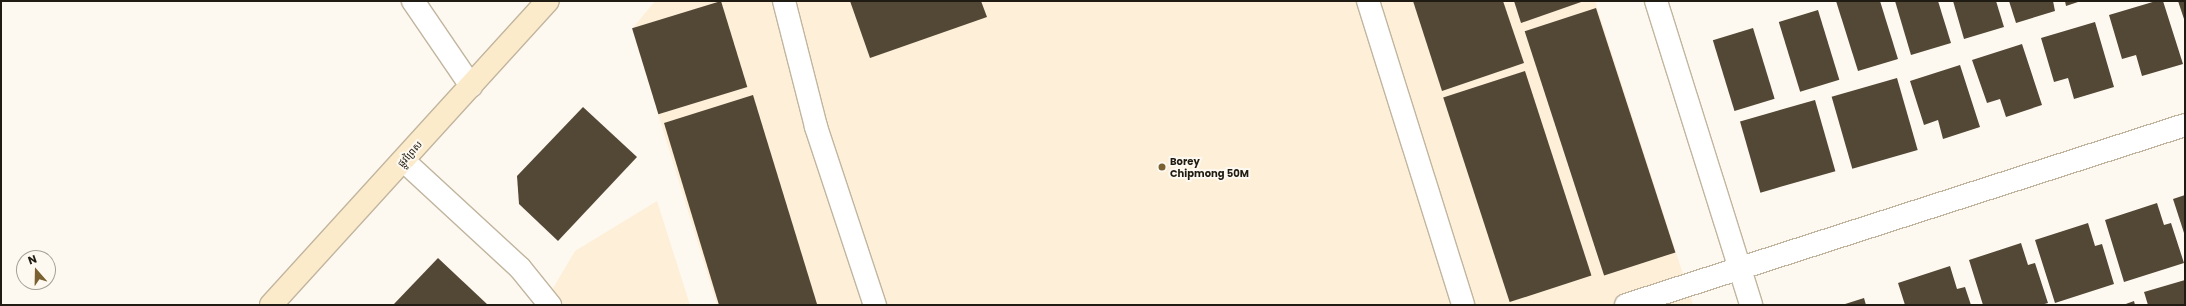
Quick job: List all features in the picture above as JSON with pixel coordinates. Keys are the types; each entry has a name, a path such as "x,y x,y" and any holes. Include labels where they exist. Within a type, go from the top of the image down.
{"main road":[{"name":"ផ្លូវព្រៃស","path":"271,305 404,161 548,1"}],"street":[{"path":"413,1 471,86"},
{"path":"784,1 816,127 875,305"},
{"path":"1368,1 1463,305"},
{"path":"1656,1 1751,305"},
{"path":"1626,305 2185,125"},
{"path":"404,161 520,268 550,305"}],"shaded area":[{"name":"Borey Chipmong 50M","path":"655,1 1595,1 1693,305 717,305 632,29"},
{"path":"657,201 690,305 543,305 575,251"}],"building":[{"path":"721,1 747,87 658,114 632,28"},
{"path":"850,1 981,1 987,17 870,58"},
{"path":"1413,1 1503,1 1524,63 1442,91"},
{"path":"1514,1 1584,1 1521,23"},
{"path":"1836,1 1880,1 1898,59 1858,71"},
{"path":"1895,1 1938,1 1951,43 1911,55"},
{"path":"1953,1 1996,1 2004,27 1964,39"},
{"path":"2009,1 2053,1 2055,11 2016,23"},
{"path":"2065,1 2081,1 2066,6"},
{"path":"2156,1 2163,1 2183,64 2142,76 2136,55 2122,59 2109,15"},
{"path":"2178,1 2185,1 2185,22"},
{"path":"1596,8 1675,252 1604,276 1525,31"},
{"path":"1818,10 1839,80 1800,92 1779,22"},
{"path":"2095,22 2114,87 2074,99 2068,78 2054,82 2041,38"},
{"path":"1753,28 1775,99 1734,111 1713,40"},
{"path":"2022,44 2042,105 2006,117 2000,99 1987,103 1972,60"},
{"path":"1960,65 1980,127 1943,139 1938,120 1924,125 1910,81"},
{"path":"1525,71 1591,275 1510,302 1443,98"},
{"path":"1897,78 1918,150 1852,169 1832,97"},
{"path":"753,95 817,304 719,305 664,123"},
{"path":"1815,100 1835,171 1760,193 1740,121"},
{"path":"583,107 637,157 558,241 519,204 517,176"},
{"path":"2185,195 2185,236 2173,199"},
{"path":"2157,203 2164,225 2171,223 2184,263 2124,282 2105,220"},
{"path":"2088,223 2095,246 2102,244 2114,284 2055,303 2035,240"},
{"path":"2021,243 2028,265 2035,263 2048,303 2041,305 1983,305 1969,260"},
{"path":"438,258 488,305 393,305"},
{"path":"1950,266 1957,289 1965,287 1971,305 1905,305 1898,283"},
{"path":"2185,280 2185,305 2148,305 2144,292"},
{"path":"1864,298 1866,305 1842,305"},
{"path":"2134,301 2135,305 2123,305"}],"place":[{"name":"Borey Chipmong 50M","path":"1162,167"}]}
